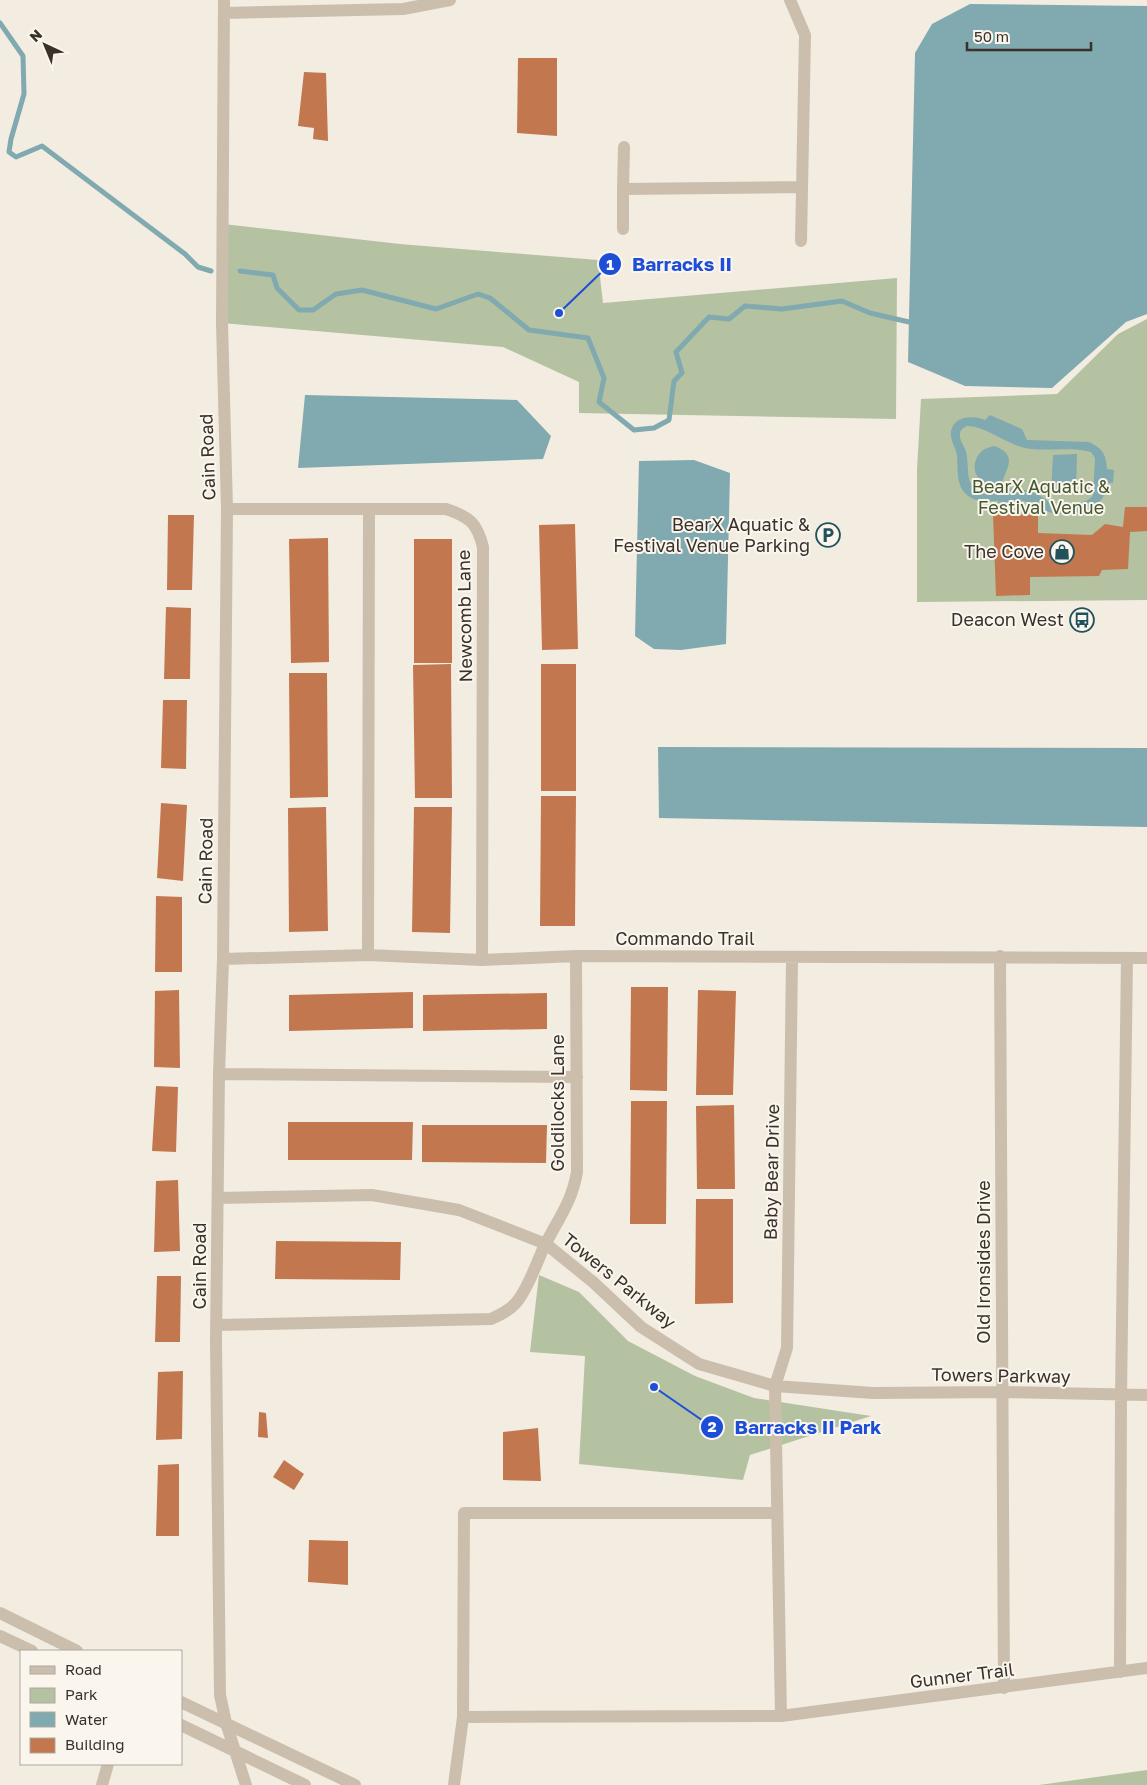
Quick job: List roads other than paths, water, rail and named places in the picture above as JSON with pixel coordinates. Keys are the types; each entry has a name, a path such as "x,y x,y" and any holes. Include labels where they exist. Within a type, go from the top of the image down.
{"street":[{"path":"224,6 403,9 450,0"},
{"path":"790,0 805,34 801,241"},
{"name":"Cain Road","path":"224,6 222,323 227,509 223,959 219,1074 216,1325 220,1695 234,1751 244,1774 246,1785"},
{"path":"623,230 624,147"},
{"path":"623,189 802,187"},
{"name":"Newcomb Lane","path":"227,509 446,510 460,514 472,522 480,534 483,547 482,960"},
{"path":"368,955 369,509"},
{"name":"Commando Trail","path":"223,959 368,955 482,960 576,956 1147,958"},
{"name":"Goldilocks Lane","path":"216,1325 491,1319 507,1312 519,1299 569,1201 577,1172 576,956"},
{"name":"Old Ironsides Drive","path":"1000,956 1004,1688"},
{"name":"Baby Bear Drive","path":"781,1716 775,1386 787,1348 792,958"},
{"path":"1120,1672 1121,1396 1127,958"},
{"path":"219,1074 577,1078"},
{"name":"Towers Parkway","path":"218,1198 372,1195 459,1210 546,1244 593,1282 641,1327 698,1364 775,1386 873,1393 1003,1392 1121,1396 1147,1395"},
{"path":"454,1785 463,1717 464,1513 777,1513"},
{"path":"0,1613 75,1650"},
{"path":"0,1636 30,1650"},
{"name":"Gunner Trail","path":"463,1717 781,1716 1147,1668"},
{"path":"182,1702 356,1785"},
{"path":"182,1725 305,1785"},
{"path":"102,1785 108,1765"}],"water":[{"path":"970,4 1147,6 1147,314 1126,322 1052,388 965,386 908,362 915,53 932,24"},
{"path":"305,395 517,400 551,436 543,459 298,468"},
{"path":"990,415 1022,429 1027,440 1089,442 1103,452 1107,469 1114,470 1113,483 1108,483 1103,497 1096,505 1071,513 1052,513 1028,502 1018,500 1011,500 1009,505 999,506 998,501 980,501 972,498 965,493 960,485 957,455 951,437 951,430 957,421 968,417 985,420","holes":["967,426 974,427 1025,448 1075,449 1091,452 1095,458 1093,495 1084,502 1062,507 1052,504 1029,491 1002,488 1009,461 1003,450 994,446 983,450 976,460 975,472 977,476 993,488 987,493 979,492 974,488 969,479 966,452 960,437 963,428"]},
{"path":"1077,454 1076,494 1051,494 1053,455"},
{"path":"694,460 730,473 726,644 681,650 654,649 635,636 639,461"},
{"path":"658,747 1147,748 1147,827 659,818"}],"waterway":[{"path":"0,23 23,56 24,94 9,152 16,157 42,146 185,254 198,267 211,271"},
{"path":"240,271 273,275 277,288 299,310 313,310 336,294 362,290 436,309 478,294 490,298 529,330 588,338 604,378 599,402 634,430 654,428 669,420 674,381 682,373 676,352 709,317 729,319 745,306 782,309 842,301 870,313 909,322 914,320"}],"place":[{"name":"Barracks II","path":"559,313"},
{"name":"BearX Aquatic & Festival Venue Parking","path":"828,535"},
{"name":"The Cove","path":"1062,552"},
{"name":"Deacon West","path":"1082,620"},
{"name":"Barracks II Park","path":"654,1387"}],"park label":[{"name":"BearX Aquatic & Festival Venue","path":"1041,497"}]}
